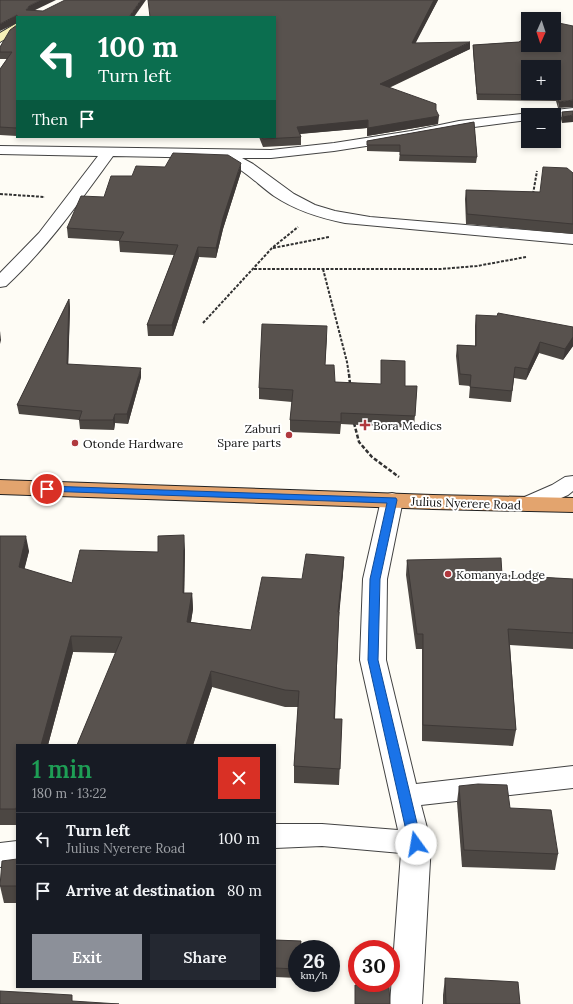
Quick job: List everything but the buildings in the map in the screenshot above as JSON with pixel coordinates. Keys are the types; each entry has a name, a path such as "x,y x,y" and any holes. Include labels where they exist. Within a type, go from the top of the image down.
{"highway":[{"name":"Julius Nyerere Road","path":"0,487 433,502 573,505"}],"street":[{"path":"0,38 16,28"},
{"path":"561,113 573,112"},
{"path":"0,150 271,154 334,147 411,135 459,125 521,117"},
{"path":"0,282 18,267 73,200 109,152"},
{"path":"212,154 236,160 249,166 260,177 280,192 308,208 322,212 366,222 420,224 531,237 573,239"},
{"path":"528,504 560,490 573,482"},
{"path":"392,500 375,579 373,660 416,844 406,1004"},
{"path":"404,796 573,777"},
{"path":"276,836 322,835 416,844"},
{"path":"0,855 16,853"}],"path":[{"path":"531,237 533,186 537,171"},
{"path":"0,194 73,200"},
{"path":"203,323 272,248 292,230 322,212"},
{"path":"272,248 323,238 351,229 366,222"},
{"path":"254,269 440,269 477,266 530,256"},
{"path":"323,269 347,362 350,391"},
{"path":"353,416 359,442 372,457 433,502"}],"place":[{"name":"Bora Medics","path":"365,425"},
{"name":"Zaburi Spare parts","path":"289,435"},
{"name":"Otonde Hardware","path":"75,443"},
{"name":"Komanya Lodge","path":"448,574"}],"route":[{"path":"47,489 392,500 375,579 373,660 416,844"}]}
